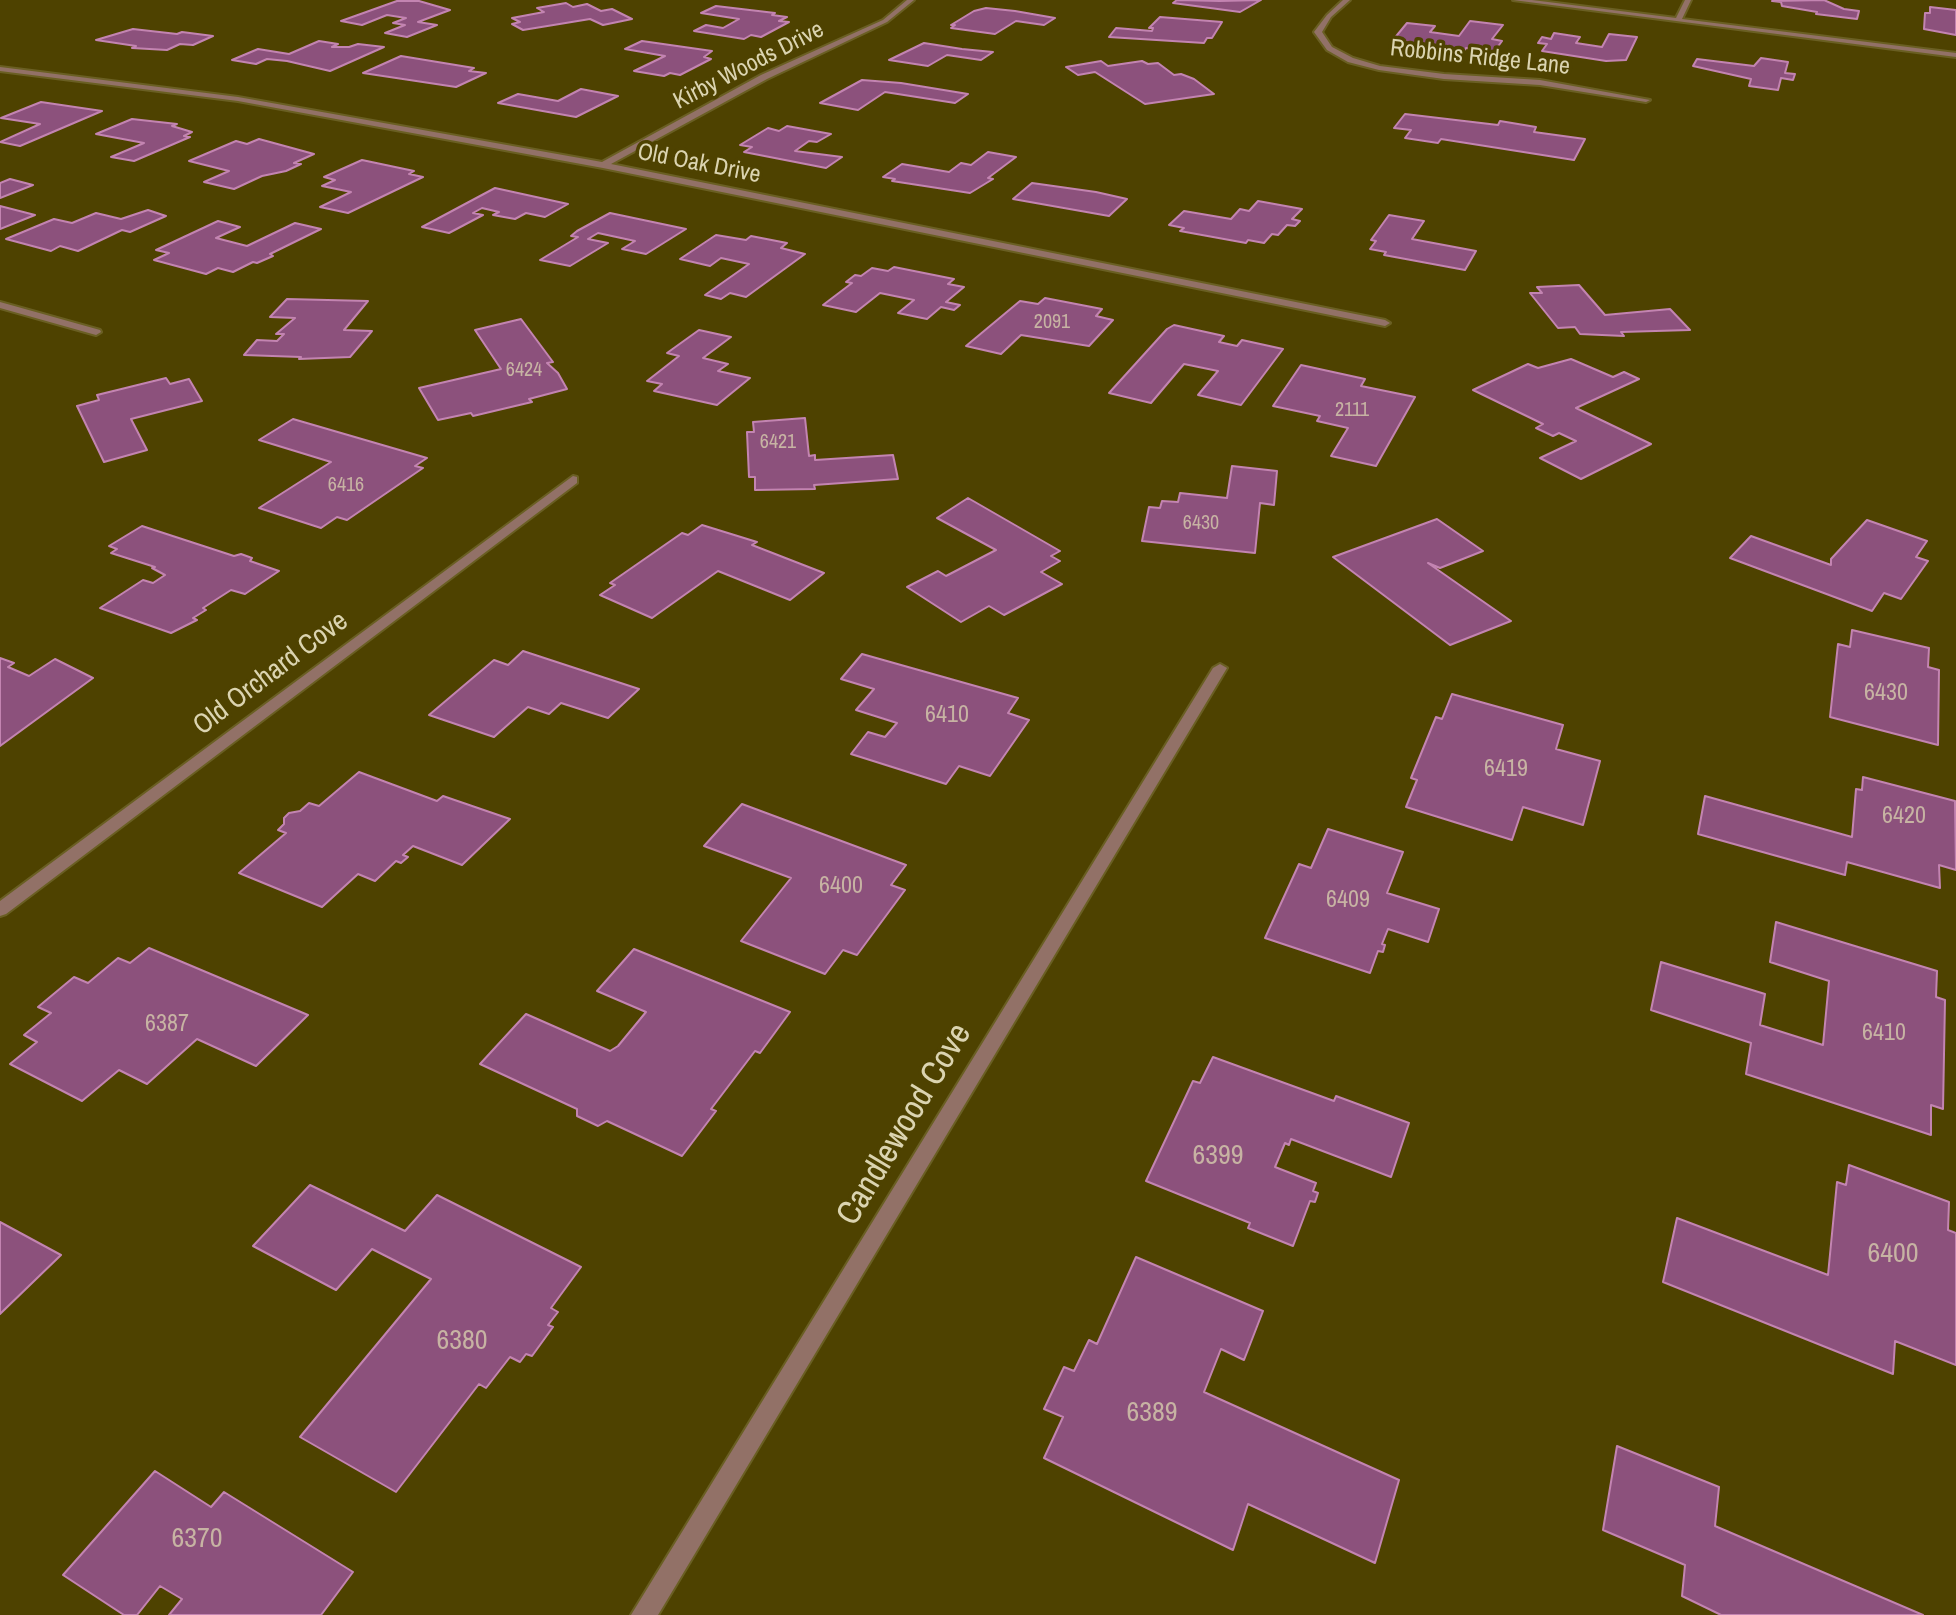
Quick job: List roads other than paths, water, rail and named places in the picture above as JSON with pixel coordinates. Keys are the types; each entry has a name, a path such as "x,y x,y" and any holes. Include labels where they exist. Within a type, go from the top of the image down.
{"street":[{"name":"Kirby Woods Drive","path":"603,165 764,77 885,21 911,0"},
{"name":"Robbins Ridge Lane","path":"1347,0 1329,16 1318,32 1321,41 1330,50 1363,64 1415,74 1527,81 1646,100"},
{"path":"1516,0 1956,55"},
{"path":"1678,20 1688,0"},
{"name":"Old Oak Drive","path":"0,69 238,99 603,165 1385,323"},
{"path":"0,305 96,332"},
{"name":"Old Orchard Cove","path":"0,910 573,480"},
{"name":"Candlewood Cove","path":"644,1615 1220,668"}]}
